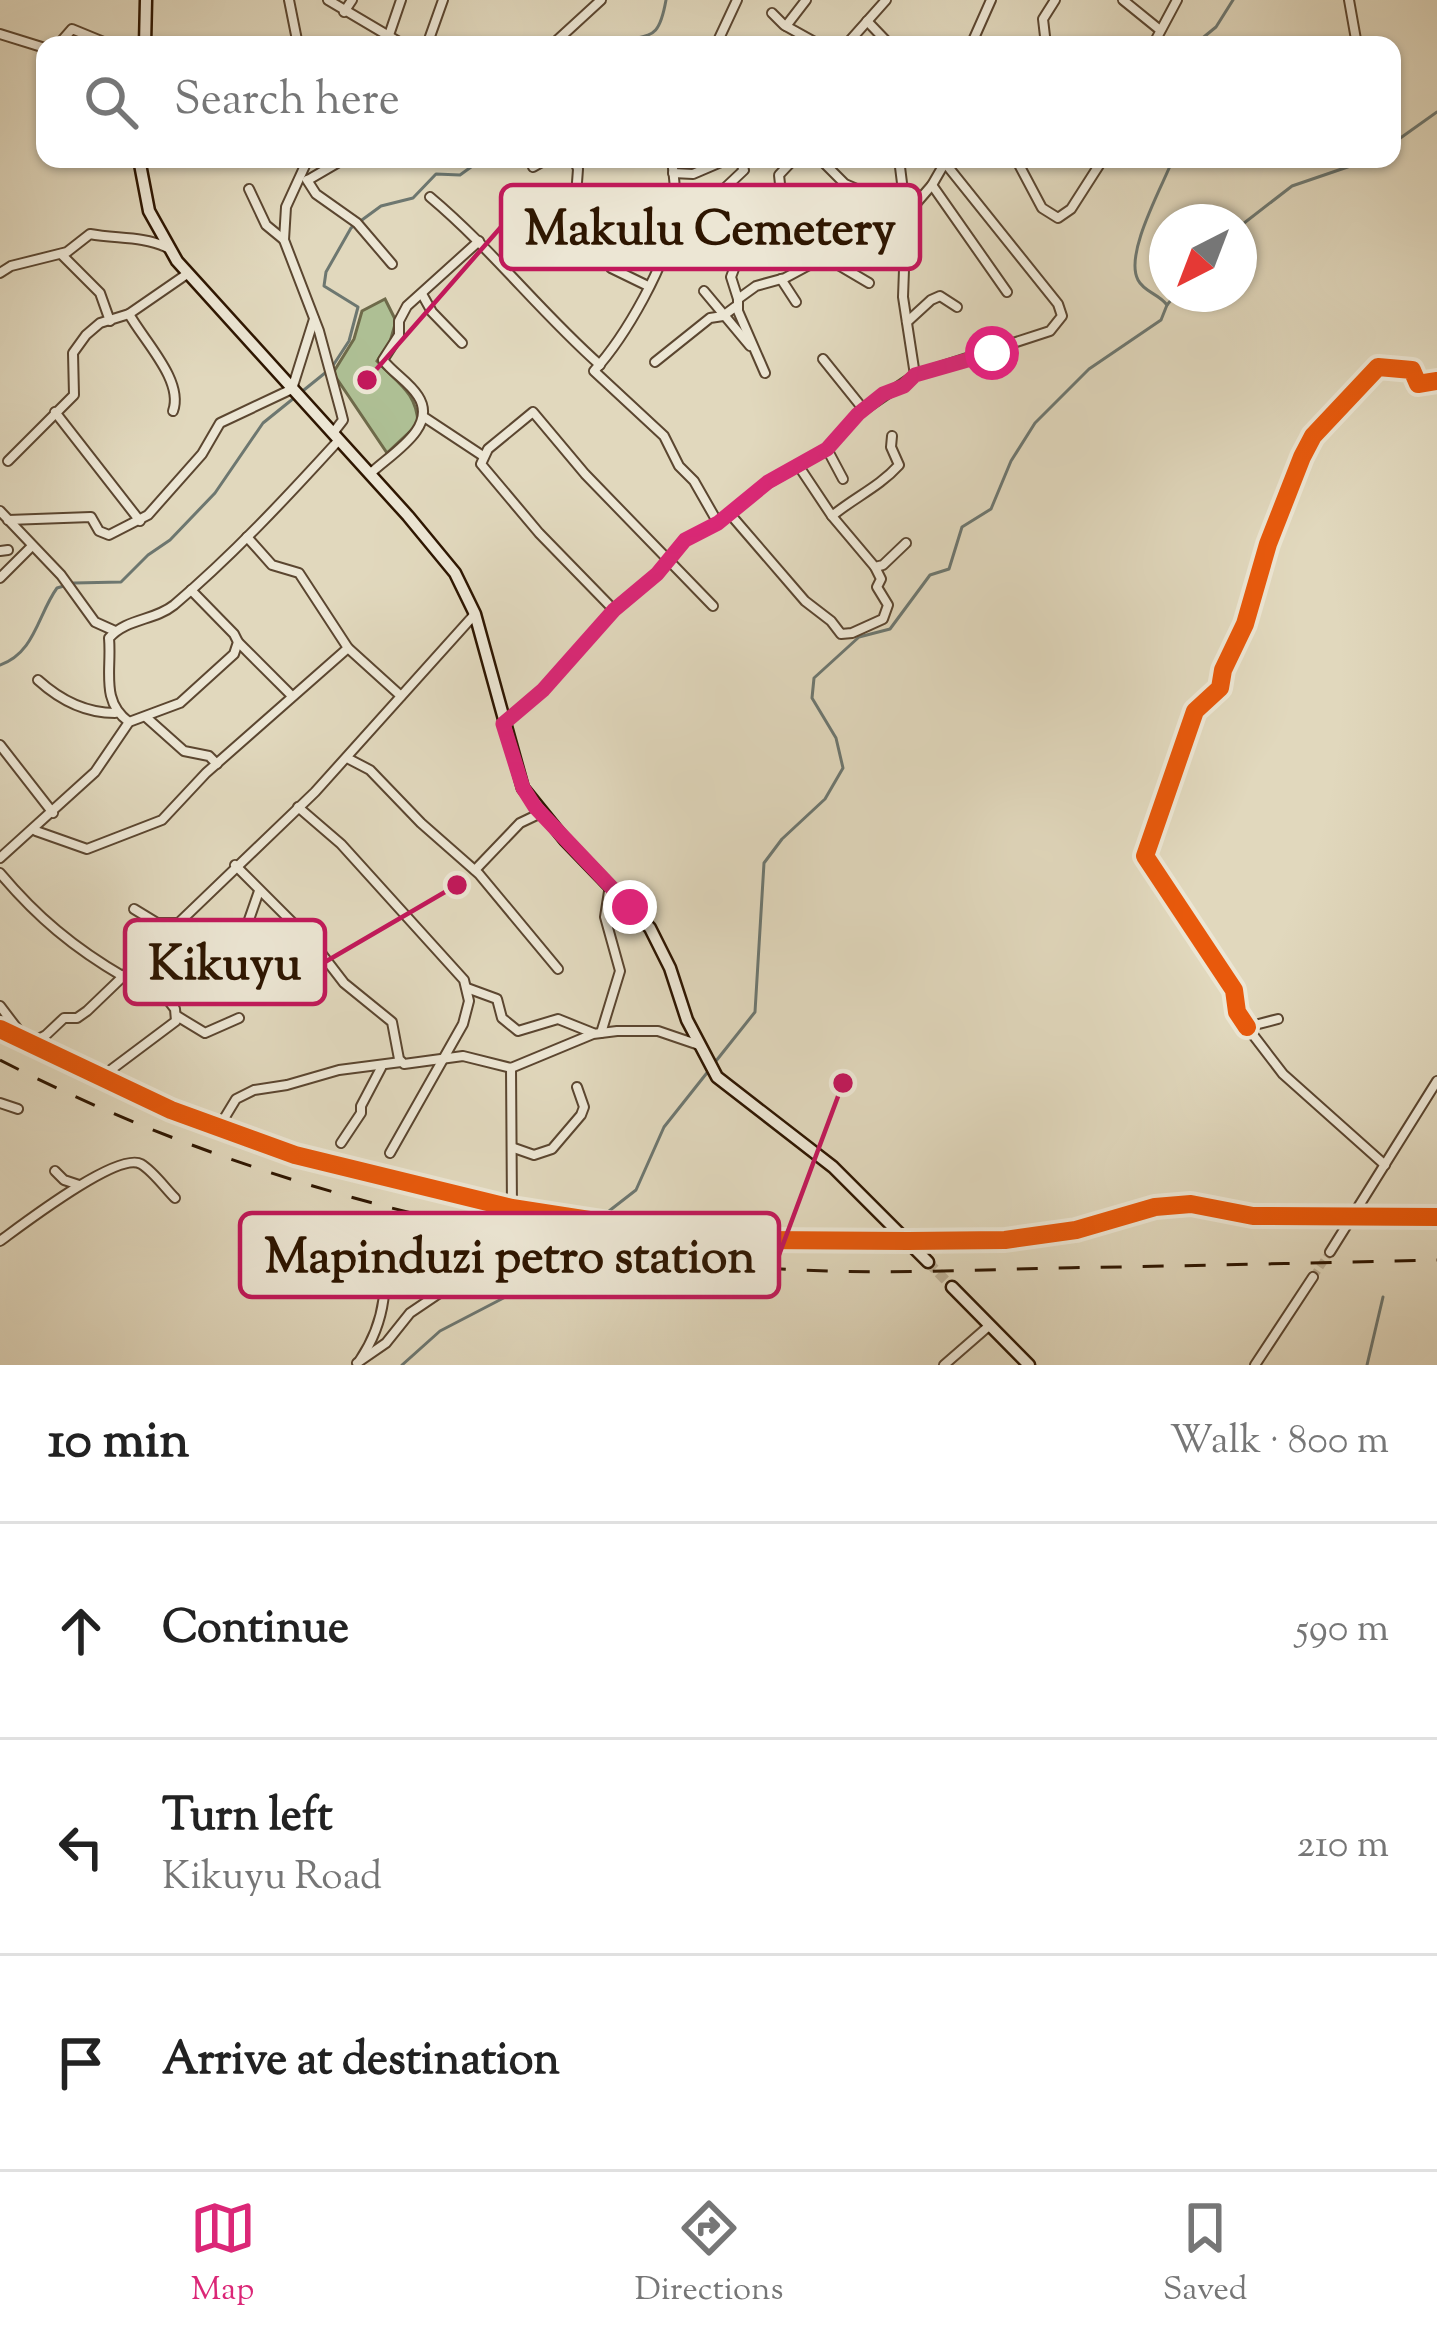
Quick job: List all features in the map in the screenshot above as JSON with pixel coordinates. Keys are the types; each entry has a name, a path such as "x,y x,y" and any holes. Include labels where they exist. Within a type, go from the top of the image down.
{"main road":[{"path":"145,36 146,0"},
{"path":"141,168 149,211 167,248 187,274 454,573 475,614 523,788 541,814 660,944 699,1046 717,1077 833,1167 928,1262"},
{"path":"952,1287 1029,1365"}],"street":[{"path":"289,0 296,36"},
{"path":"328,0 385,36"},
{"path":"344,12 352,0"},
{"path":"389,36 401,0"},
{"path":"430,36 443,0"},
{"path":"563,36 601,0"},
{"path":"720,36 737,0"},
{"path":"785,26 806,0"},
{"path":"854,36 886,0"},
{"path":"974,36 991,0"},
{"path":"1045,36 1043,19 1055,0"},
{"path":"1123,0 1160,30"},
{"path":"1157,36 1177,0"},
{"path":"1349,0 1355,36"},
{"path":"772,13 803,36"},
{"path":"866,21 881,36"},
{"path":"0,34 36,45"},
{"path":"129,722 109,698 109,638 115,631 168,610 247,537 335,437 343,420 314,319 284,240 286,207 307,168"},
{"path":"305,178 326,168"},
{"path":"575,196 578,168"},
{"path":"673,168 670,235 649,286 594,371 664,436 718,523"},
{"path":"674,173 693,174 707,168"},
{"path":"700,233 726,187 743,168"},
{"path":"780,184 779,175 786,168"},
{"path":"829,168 844,184 900,203"},
{"path":"898,168 900,203 906,215 903,297 915,375"},
{"path":"906,215 942,168"},
{"path":"503,724 543,690 685,540 718,523 768,482 827,449 864,410 915,375 1050,331 1062,316 1058,304 951,168"},
{"path":"1021,168 1042,208 1058,218 1071,209 1097,168"},
{"path":"305,178 316,194 357,224 392,264"},
{"path":"932,185 1007,292"},
{"path":"249,189 266,225 284,240"},
{"path":"809,194 870,228"},
{"path":"430,197 600,365"},
{"path":"615,227 634,233 655,201 675,201"},
{"path":"655,362 710,319 723,316 756,286 781,279 824,256 900,203"},
{"path":"0,273 10,266 61,254 90,235 142,237 167,248"},
{"path":"479,241 402,313 399,335 382,357 419,398 424,416 483,456"},
{"path":"740,253 730,277 765,373"},
{"path":"61,254 100,293 110,321"},
{"path":"824,256 869,283"},
{"path":"611,268 649,286"},
{"path":"8,461 74,395 77,346 100,323 129,314 187,274"},
{"path":"781,279 796,302"},
{"path":"704,291 755,351"},
{"path":"422,294 432,312 462,343"},
{"path":"906,323 940,296 957,307"},
{"path":"129,314 170,381 176,400 173,411"},
{"path":"8,520 91,518 99,531 110,535 140,521 202,454 220,423 297,394 314,319"},
{"path":"823,359 864,410"},
{"path":"1385,1165 1283,1074 1246,1027 1234,990 1145,856 1195,712 1220,688 1268,544 1313,436 1378,367 1412,370 1418,384 1437,381"},
{"path":"55,412 140,521"},
{"path":"614,610 481,464 483,456 533,412 713,606"},
{"path":"370,474 417,430 424,416"},
{"path":"832,516 856,495 879,486 899,465 892,454 892,436"},
{"path":"827,449 843,479"},
{"path":"730,514 805,602 841,634 883,619 888,605 875,567 798,465"},
{"path":"0,512 70,584 94,622 115,631"},
{"path":"247,537 272,565 299,572 348,648 401,695"},
{"path":"875,567 883,566 905,543"},
{"path":"0,578 31,547"},
{"path":"190,590 292,696"},
{"path":"29,1044 64,1018 87,1012 140,963 347,758 475,614"},
{"path":"0,858 94,772 129,722 180,703 234,654 238,642"},
{"path":"34,830 87,849 162,820 217,764 348,648"},
{"path":"38,680 61,699 117,713"},
{"path":"146,716 184,751 209,756 217,764"},
{"path":"0,746 53,813"},
{"path":"347,758 370,770 475,870 558,969"},
{"path":"298,807 341,844 401,908 461,975 466,987 468,1010 390,1153"},
{"path":"475,870 520,823 541,814"},
{"path":"235,865 314,944 344,982 392,1022 401,1062"},
{"path":"0,873 56,933 124,977"},
{"path":"597,1033 620,970 605,916 610,885"},
{"path":"244,934 259,891"},
{"path":"134,909 157,922 180,923"},
{"path":"140,963 177,1016 206,1033 239,1018"},
{"path":"466,987 497,999 502,1018 518,1031 558,1019 597,1033"},
{"path":"0,1006 29,1044"},
{"path":"100,1078 168,1029 177,1016"},
{"path":"1246,1027 1278,1019"},
{"path":"0,1029 100,1078 295,1155 512,1208 752,1240 1004,1240 1076,1230 1155,1207 1191,1204 1253,1216 1437,1217"},
{"path":"219,1127 236,1100 254,1090 339,1070 468,1057 511,1068 597,1033 658,1031 699,1046"},
{"path":"340,1143 361,1113 382,1067"},
{"path":"511,1068 512,1208"},
{"path":"1330,1252 1437,1081"},
{"path":"514,1148 535,1155 552,1149 581,1115 584,1107 577,1087"},
{"path":"0,1102 18,1109"},
{"path":"0,1241 81,1185 136,1161 175,1198"},
{"path":"55,1171 64,1180 81,1185"},
{"path":"356,1364 379,1324 386,1280 385,1262 373,1238"},
{"path":"356,1364 386,1343 410,1313 447,1288 470,1259"},
{"path":"1255,1365 1313,1277"},
{"path":"944,1365 990,1325"}],"green space":[{"path":"385,299 396,321 377,361 410,396 418,424 387,453 333,373 354,339 362,311"}],"waterway":[{"path":"644,36 659,24 666,0"},
{"path":"1205,36 1233,0"},
{"path":"1401,138 1437,112"},
{"path":"332,367 349,341 358,307 324,286 326,272 351,228 381,206 413,198 436,174 460,175 470,168"},
{"path":"716,1061 755,1012 764,863 825,799 843,768 836,738 812,698 814,678 859,637 890,629 930,575 949,569 962,527 991,509 1011,461 1035,423 1089,369 1161,320 1167,305 1144,287 1135,268 1146,220 1169,168"},
{"path":"1257,213 1292,186 1345,168"},
{"path":"0,665 21,652 57,588 121,582 170,540 215,493 263,423 325,373"},
{"path":"600,1218 636,1190 664,1127 710,1069"},
{"path":"402,1365 440,1331 540,1279 593,1225"},
{"path":"1367,1365 1383,1297"}],"tunnel":[{"path":"1313,1277 1330,1252"},
{"path":"928,1262 952,1287"}],"railway":[{"path":"0,1060 196,1147 298,1182 509,1235 616,1253 722,1265 857,1272 1437,1260"}],"cycle path":[{"path":"1247,1027 1237,1012 1234,990 1145,856 1195,711 1220,688 1268,544 1313,436 1378,367 1412,370 1418,384 1437,381"},
{"path":"0,1029 171,1110 295,1155 512,1208 641,1228 752,1240 1005,1240 1076,1230 1155,1207 1191,1204 1253,1216 1437,1217"}],"place":[{"name":"Makulu Cemetery","path":"367,380"},
{"name":"Kikuyu","path":"457,885"},
{"name":"Mapinduzi petro station","path":"843,1083"}],"route":[{"path":"630,907 535,807 523,788 503,724 543,690 685,540 718,523 768,482 827,449 883,394 911,382 915,375 992,353"}]}
